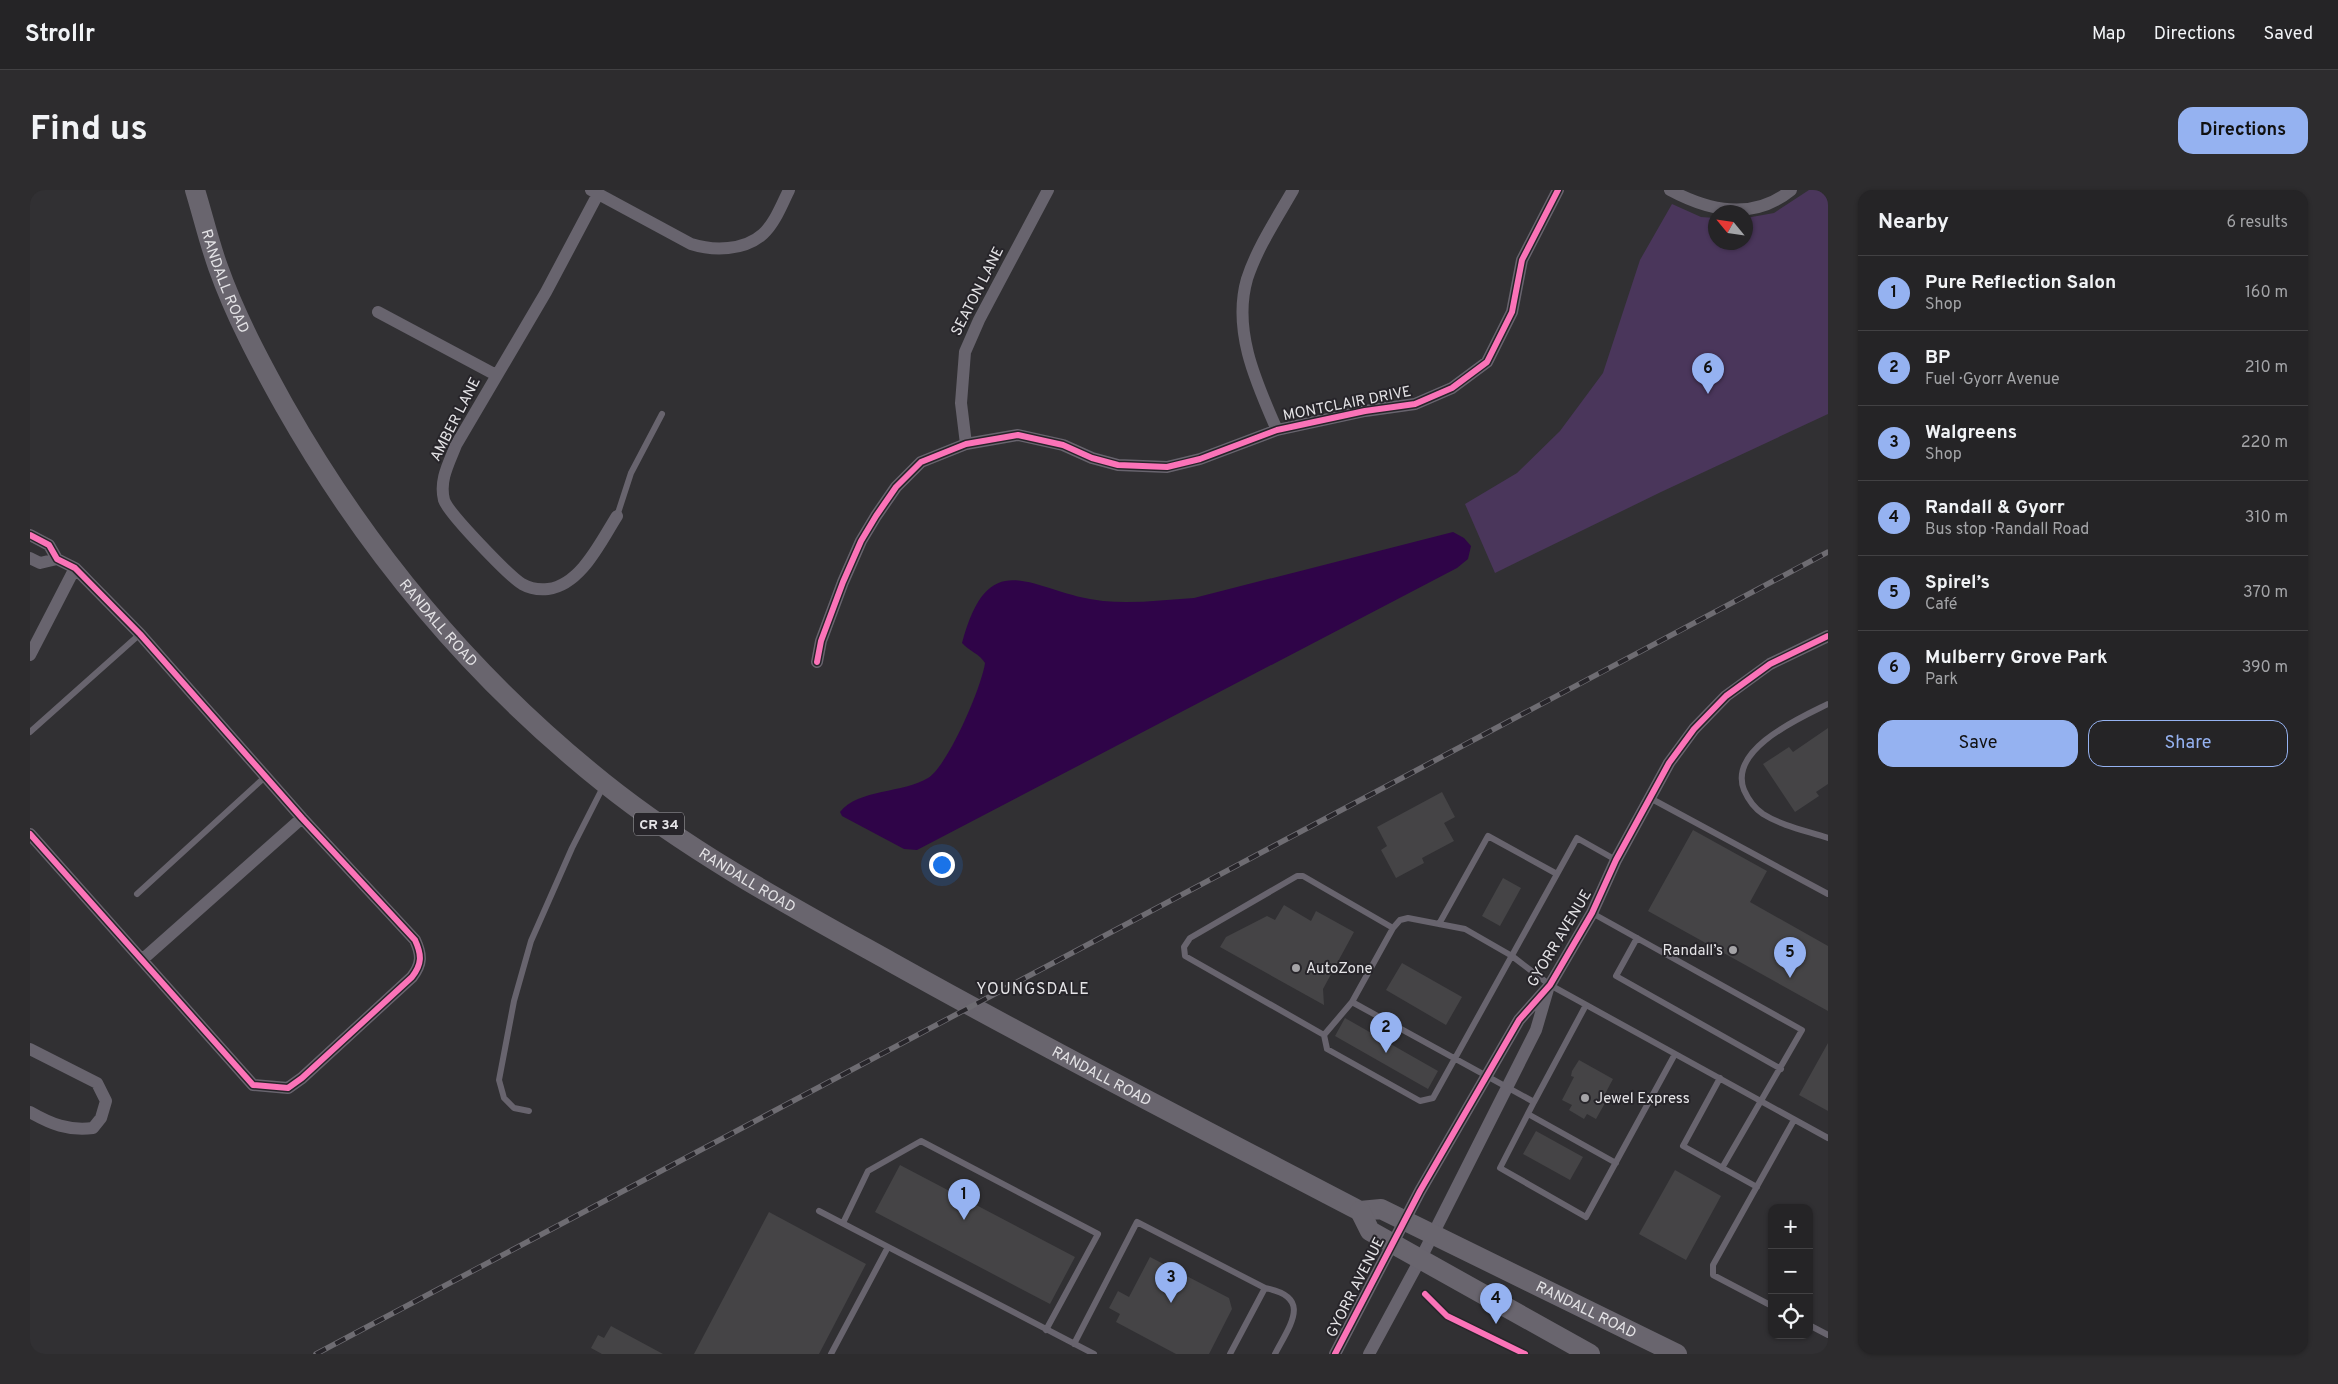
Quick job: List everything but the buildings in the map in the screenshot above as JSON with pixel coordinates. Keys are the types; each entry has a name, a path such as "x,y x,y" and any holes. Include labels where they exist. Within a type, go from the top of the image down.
{"main road":[{"name":"RANDALL ROAD","path":"195,190 218,266 250,342 302,436 363,530 435,620 474,663 554,742 605,784 690,846 785,904 970,1006 1360,1211 1382,1209 1677,1354"},
{"path":"1360,1211 1370,1231 1590,1354"}],"street":[{"path":"594,192 692,244 720,249 735,247 762,235 772,222 789,190"},
{"name":"SEATON LANE","path":"966,444 961,403 965,352 979,320 1048,190"},
{"path":"1277,430 1257,383 1241,322 1247,279 1293,190"},
{"name":"MONTCLAIR DRIVE","path":"816,662 821,641 843,582 876,516 896,488 921,462 966,444 1018,435 1063,445 1092,458 1118,465 1167,468 1200,459 1277,430 1364,411 1415,404 1452,388 1487,362 1512,312 1522,260 1558,190"},
{"path":"1670,190 1690,201 1721,210 1754,209 1791,190"},
{"name":"AMBER LANE","path":"594,192 546,292 456,445 446,468 442,485 445,502 456,517 521,583 533,588 549,589 571,579 584,565 617,516"},
{"path":"378,312 496,375"},
{"path":"30,535 49,545 57,559 75,568 140,634 265,777 415,940 421,954 419,968 412,977 302,1078 288,1088 253,1085 30,834"},
{"path":"30,558 40,563 57,559"},
{"path":"30,655 75,568"},
{"name":"GYORR AVENUE","path":"1335,1354 1404,1219 1486,1076 1519,1020 1550,984 1592,913 1616,860 1669,763 1684,743 1726,696 1770,664 1828,636"},
{"path":"143,959 302,818"},
{"name":"GYORR AVENUE","path":"1369,1354 1421,1258 1536,1030 1550,984"},
{"path":"30,1048 97,1083 106,1101 101,1118 92,1128 74,1130 52,1124 30,1112"}],"lane":[{"path":"617,516 631,473 662,414"},
{"path":"30,732 140,634"},
{"path":"1828,704 1797,719 1757,746 1749,756 1742,778 1747,796 1763,813 1828,838"},
{"path":"137,894 265,777"},
{"path":"529,1112 514,1108 504,1098 499,1080 514,1001 531,941 572,848 605,784"},
{"path":"1650,798 1828,894"},
{"path":"1439,924 1488,836 1556,874"},
{"path":"1393,928 1303,876 1297,876 1190,938 1184,947 1185,956 1324,1035 1328,1049 1420,1101 1433,1098 1577,838 1616,860"},
{"path":"1592,913 1802,1030 1722,1168"},
{"path":"1324,1035 1352,1002 1393,928 1400,920 1408,918 1465,929 1512,956 1550,984 1586,1005 1828,1138"},
{"path":"1637,938 1616,976 1781,1069"},
{"path":"1352,1002 1534,1102"},
{"path":"1586,1005 1500,1168 1586,1217 1675,1054"},
{"path":"1720,1078 1683,1146 1757,1186"},
{"path":"1528,1114 1616,1163"},
{"path":"1768,1304 1713,1275 1713,1265 1794,1120"},
{"path":"842,1223 868,1171 921,1141 1098,1234 1046,1330"},
{"path":"819,1211 1094,1354"},
{"path":"1074,1344 1137,1222 1265,1288 1282,1292 1293,1305 1294,1315 1275,1354"},
{"path":"831,1354 888,1247"},
{"path":"1230,1354 1265,1288"},
{"path":"1813,1327 1828,1335"}],"shaded area":[{"path":"1809,190 1828,190 1828,414 1661,492 1495,573 1465,504 1517,473 1560,431 1603,373 1640,260 1672,204 1701,217 1708,218 1708,250 1753,250 1753,217 1774,213"},
{"path":"1453,532 1464,538 1471,546 1468,559 1457,568 917,850 904,849 842,816 840,812 858,799 918,783 936,771 963,725 983,674 985,663 962,643 973,611 986,592 1000,582 1017,580 1078,597 1114,602 1194,598"}],"railway":[{"path":"316,1354 1828,552"}],"cycle path":[{"path":"817,662 821,641 861,541 896,487 921,462 966,444 1018,435 1063,445 1092,458 1118,465 1167,467 1200,459 1277,430 1365,411 1415,404 1452,388 1487,362 1512,312 1522,260 1558,190"},
{"path":"30,535 49,545 57,559 75,568 140,634 302,818 415,940 420,955 418,968 412,977 302,1078 288,1088 253,1085 30,834"},
{"path":"1335,1354 1420,1191 1519,1020 1550,985 1592,913 1616,860 1669,763 1694,729 1726,696 1770,664 1828,636"},
{"path":"1425,1294 1447,1316 1525,1354"}],"place":[{"name":"Mulberry Grove Park","path":"1708,394"},
{"name":"Randall’s","path":"1733,950"},
{"name":"AutoZone","path":"1296,968"},
{"name":"Spirel’s","path":"1790,978"},
{"name":"BP","path":"1386,1053"},
{"name":"Jewel Express","path":"1585,1098"},
{"name":"Pure Reflection Salon","path":"964,1220"},
{"name":"Walgreens","path":"1171,1303"},
{"name":"Randall & Gyorr","path":"1496,1324"}],"district":[{"name":"YOUNGSDALE","path":"1033,988"}]}
